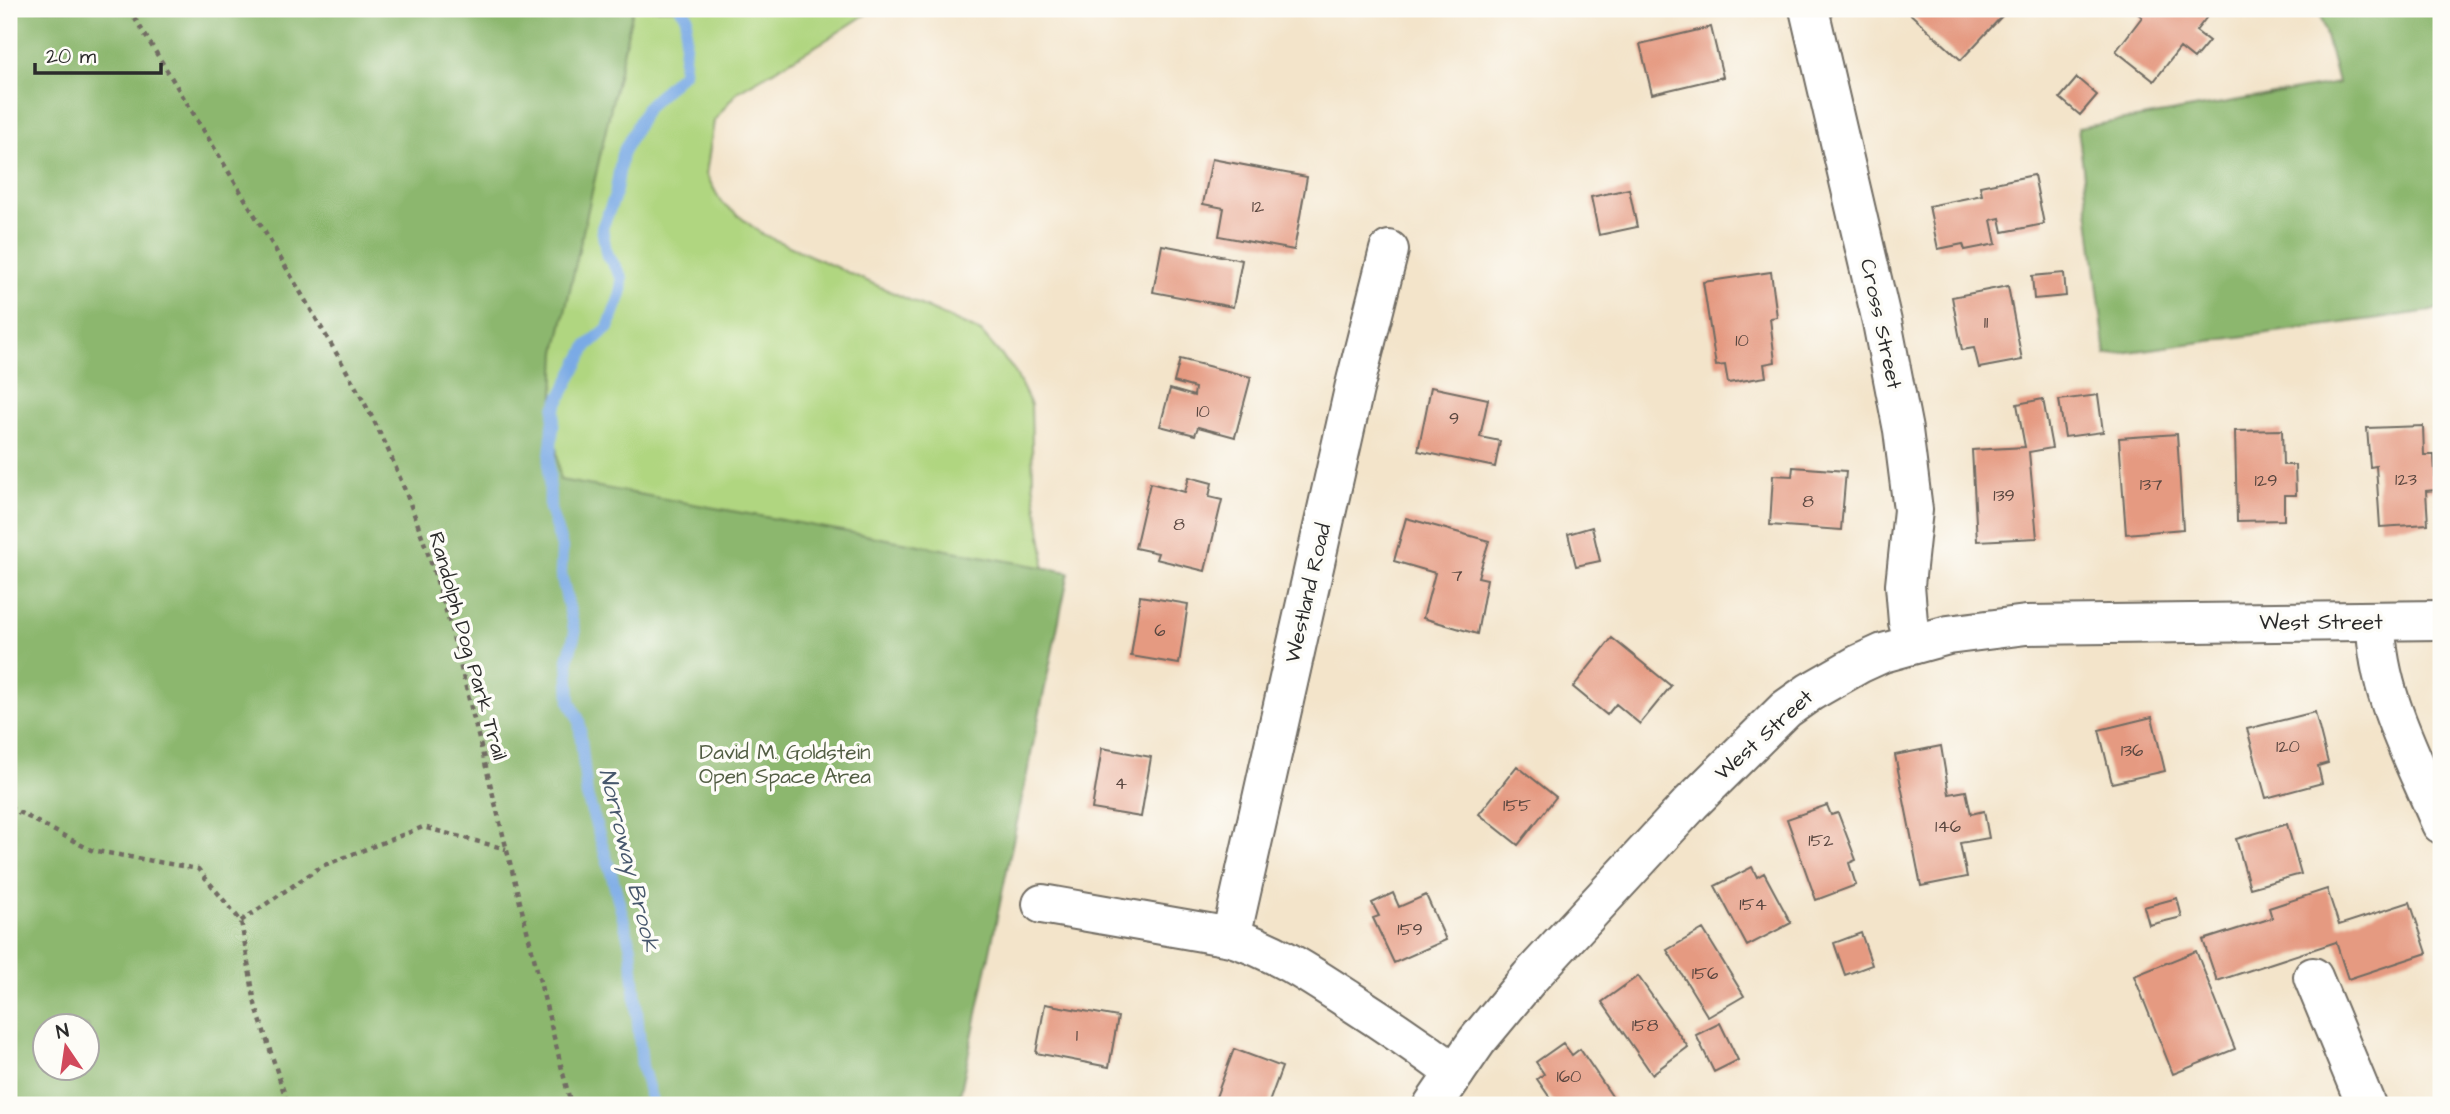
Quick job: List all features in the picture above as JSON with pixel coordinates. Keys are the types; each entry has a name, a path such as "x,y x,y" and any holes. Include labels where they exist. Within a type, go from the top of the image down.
{"street":[{"name":"Cross Street","path":"1809,9 1882,322 1901,418 1913,510 1905,585 1907,613 1914,644"},
{"name":"Westland Road","path":"1231,937 1354,389 1389,250"},
{"name":"West Street","path":"1433,1105 1485,1031 1530,977 1691,803 1762,731 1794,703 1834,677 1883,653 1986,629 2052,624 2376,623 2441,620"},
{"path":"2376,623 2379,662 2388,699 2441,824"},
{"path":"1042,904 1231,937 1275,953 1413,1042 1455,1073"},
{"path":"2313,977 2366,1105"}],"path":[{"name":"Randolph Dog Park Trail","path":"129,9 305,300 384,442 404,489 437,579 570,1105"},
{"path":"9,807 91,850 198,869 241,921 255,1004 288,1105"},
{"path":"241,921 321,866 423,827 506,849"}],"green space":[{"name":"David M. Goldstein Open Space Area","path":"9,9 633,9 556,352 553,417 560,480 1069,572 958,1105 9,1105"},
{"name":"David M. Goldstein Open Space Area","path":"278,9 874,9 737,92 714,121 706,174 721,202 762,234 981,332 1014,370 1031,405 1033,483 1044,554 1040,636 897,1007 271,70"},
{"path":"2319,9 2441,9 2441,307 2431,311 2106,355 2078,128 2338,83"}],"building":[{"path":"1905,9 1996,9 2003,15 1961,60"},
{"path":"2141,9 2213,9 2196,31 2209,41 2194,59 2180,48 2154,81 2116,51 2142,17 2137,13"},
{"path":"1711,27 1723,77 1652,94 1640,44"},
{"path":"2077,78 2097,95 2080,115 2060,98"},
{"path":"1212,159 1307,177 1294,250 1219,236 1224,208 1203,204"},
{"path":"2034,175 2044,224 2003,232 2000,218 1991,220 1996,244 1965,250 1963,244 1938,249 1929,206 1982,195 1980,186"},
{"path":"1629,189 1637,227 1599,235 1591,197"},
{"path":"1162,245 1242,260 1233,307 1153,292"},
{"path":"1771,272 1777,317 1770,318 1775,362 1764,364 1766,377 1728,383 1725,365 1716,366 1703,282"},
{"path":"2064,273 2066,296 2034,299 2032,276"},
{"path":"2008,286 2022,360 1979,368 1974,348 1962,350 1952,297"},
{"path":"1180,359 1251,377 1235,437 1198,427 1195,435 1160,426 1170,389 1194,396 1195,388 1174,382"},
{"path":"1431,387 1488,399 1480,437 1500,441 1495,467 1418,451"},
{"path":"2098,395 2103,432 2065,437 2059,400"},
{"path":"2043,399 2052,448 2029,452 2037,538 1977,541 1972,450 2025,447 2017,404"},
{"path":"2423,426 2424,455 2434,455 2436,490 2426,491 2428,524 2380,527 2376,466 2370,467 2367,428"},
{"path":"2282,430 2283,465 2295,465 2296,495 2284,495 2284,520 2237,521 2235,431"},
{"path":"2177,434 2183,529 2126,534 2119,438"},
{"path":"1793,467 1846,471 1841,530 1770,525 1773,475 1792,476"},
{"path":"1189,477 1212,483 1209,497 1222,500 1205,571 1156,559 1158,553 1135,548 1150,483 1185,492"},
{"path":"1406,518 1489,541 1478,577 1487,579 1477,634 1423,618 1435,573 1394,561"},
{"path":"1592,527 1600,561 1576,566 1568,534"},
{"path":"1140,596 1188,604 1179,664 1131,656"},
{"path":"1612,638 1671,686 1640,724 1616,704 1607,715 1573,687"},
{"path":"2315,712 2328,763 2318,766 2322,783 2266,798 2247,729"},
{"path":"2152,717 2165,771 2112,783 2099,730"},
{"path":"1941,746 1949,794 1966,791 1971,814 1984,811 1989,838 1960,843 1967,877 1921,886 1895,755"},
{"path":"1102,748 1151,757 1141,817 1092,809"},
{"path":"1517,766 1556,797 1518,845 1479,814"},
{"path":"1827,805 1831,815 1838,813 1856,860 1849,863 1856,885 1816,900 1787,819"},
{"path":"2287,824 2301,874 2250,888 2236,839"},
{"path":"1752,867 1757,877 1764,873 1791,923 1747,946 1715,886"},
{"path":"2327,889 2339,925 2410,902 2427,953 2348,979 2336,942 2217,981 2203,940 2272,918 2269,908"},
{"path":"1393,893 1399,907 1426,895 1446,940 1394,963 1373,918 1379,916 1372,903"},
{"path":"2177,898 2182,917 2149,925 2144,907"},
{"path":"1703,929 1744,996 1708,1017 1667,950"},
{"path":"1861,933 1872,965 1845,975 1834,943"},
{"path":"2196,951 2235,1049 2173,1074 2134,976"},
{"path":"1638,976 1688,1047 1652,1074 1602,1002"},
{"path":"1045,1004 1118,1017 1109,1067 1036,1053"},
{"path":"1720,1023 1738,1060 1714,1072 1696,1035"},
{"path":"1563,1043 1572,1055 1580,1049 1618,1105 1555,1105 1537,1079 1544,1074 1536,1062"},
{"path":"1234,1049 1282,1067 1268,1105 1213,1105"}],"waterway":[{"name":"Norroway Brook","path":"653,1105 642,1066 631,948 587,796 579,720 570,702 568,659 575,633 561,574 562,547 550,509 549,465 555,408 587,346 608,328 621,294 622,278 606,252 602,228 615,196 622,154 647,107 683,73 687,16 681,9"}]}
